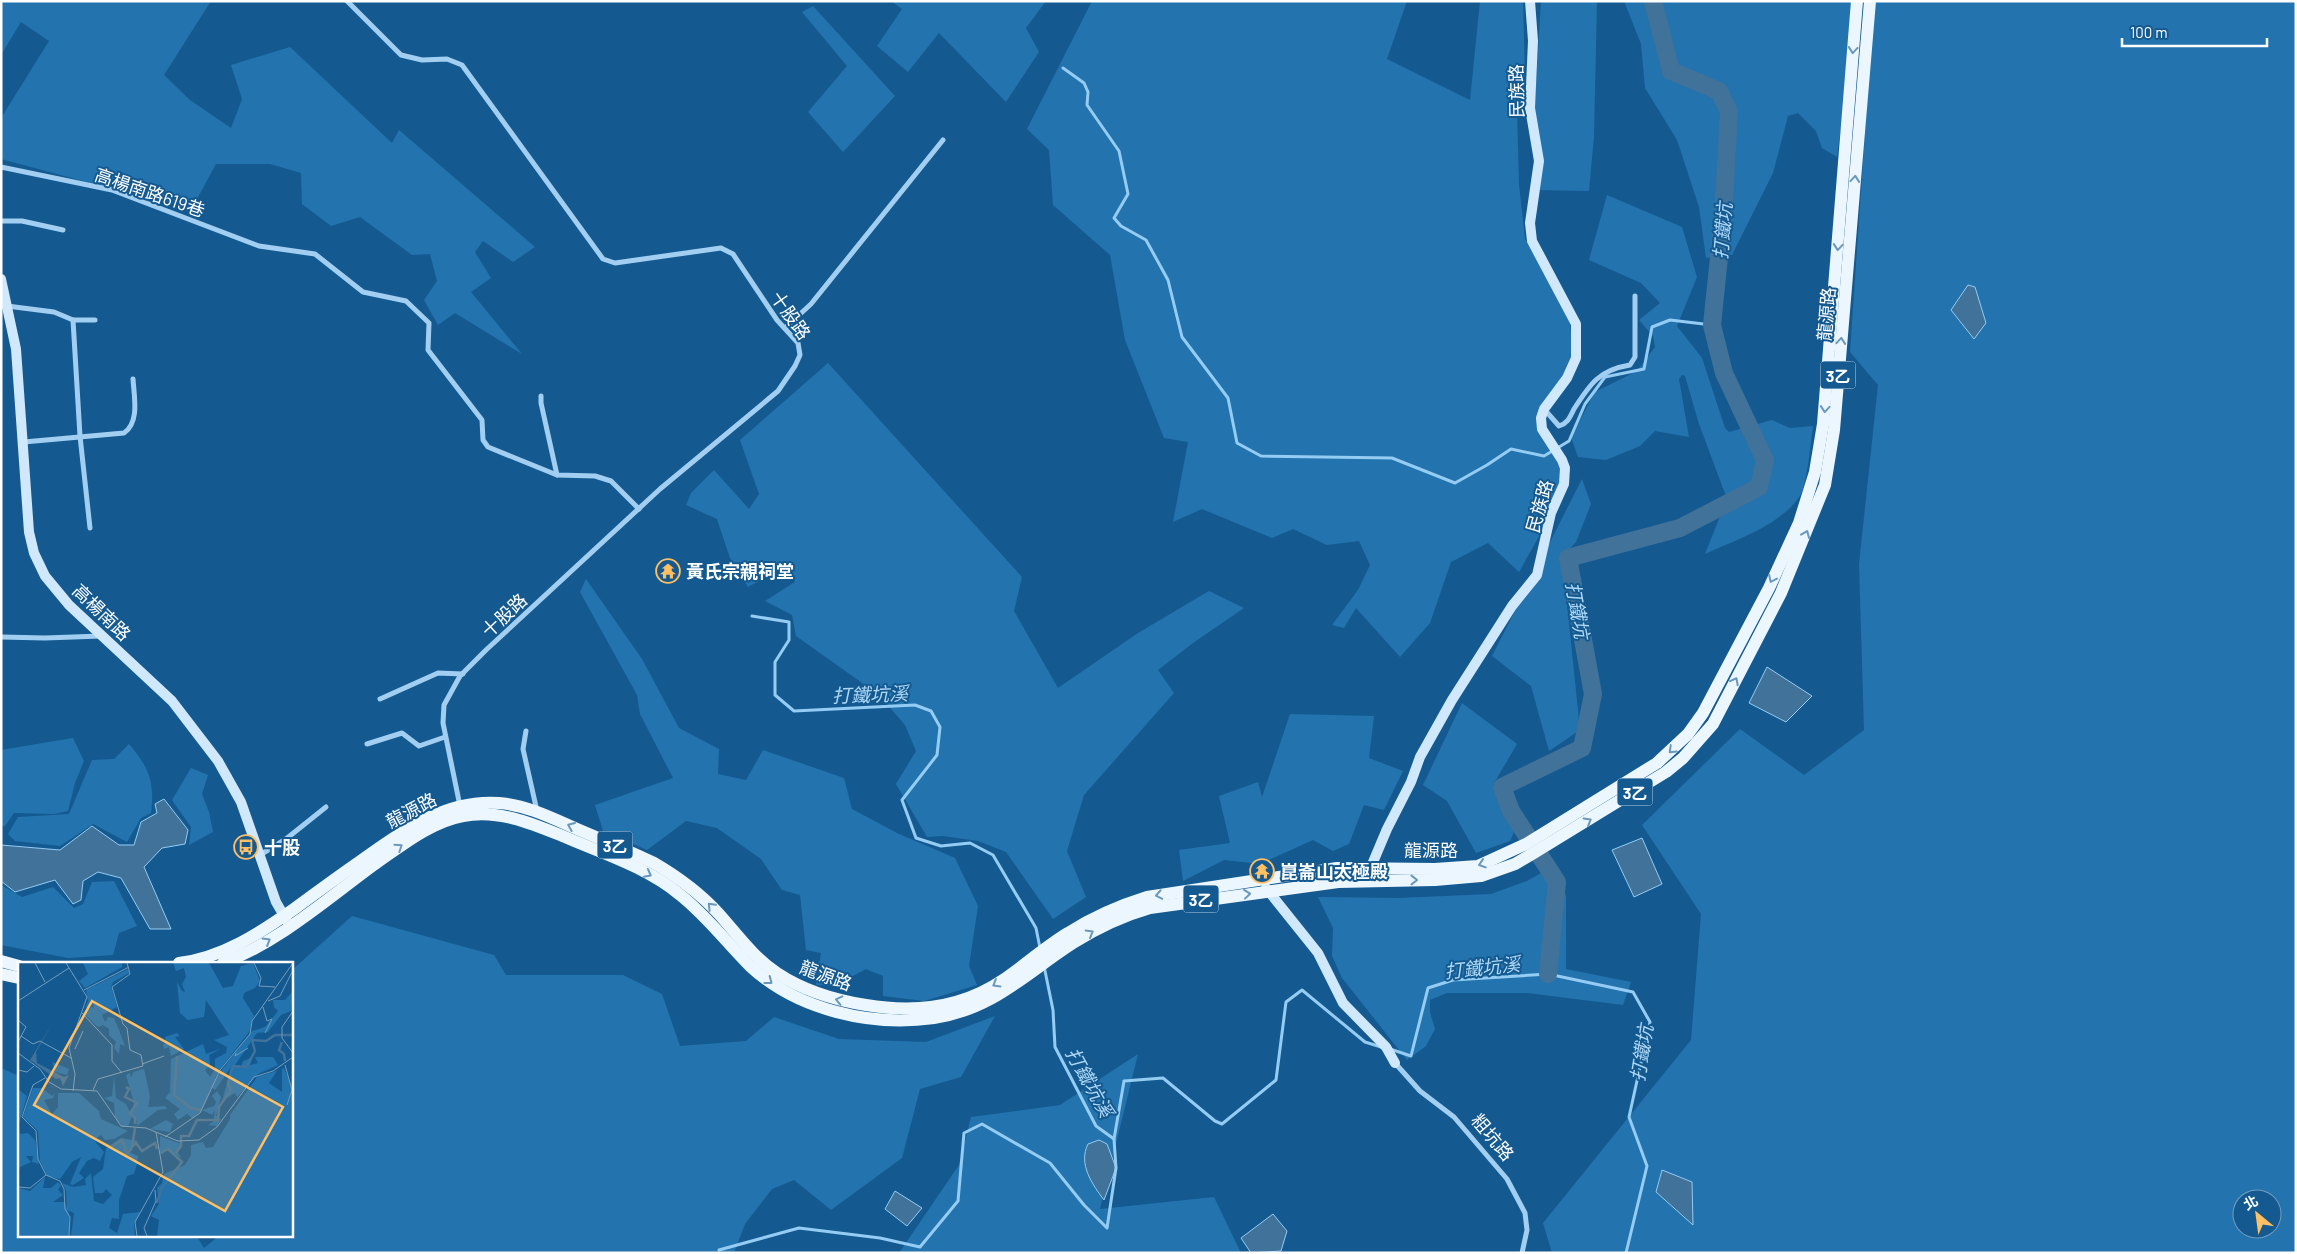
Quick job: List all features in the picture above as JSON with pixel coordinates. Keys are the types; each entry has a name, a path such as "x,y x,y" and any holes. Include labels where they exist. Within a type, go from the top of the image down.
{"main road":[{"name":"龍源路","path":"1543,841 1657,763 1688,734 1703,713 1768,588 1799,523 1815,472 1823,424 1857,1"},
{"name":"龍源路","path":"1543,841 1666,772 1683,758 1713,724 1781,593 1810,526 1825,485 1834,430 1870,1"},
{"name":"龍源路","path":"463,811 499,803 537,812 638,855 672,873 704,899 749,948 775,972 791,982 830,998 878,1007 902,1009 931,1008 959,1002 983,992 1042,958 1091,919 1128,903 1176,891 1328,868 1434,869 1478,866 1529,849"},
{"name":"3乙","path":"184,962 208,957 231,948 287,921 417,836 463,811 499,815 534,824 647,873 665,883 696,908 740,956 768,981 792,996 827,1009 877,1018 902,1020 933,1018 962,1012 988,1002 1042,958 1125,916 1178,902 1338,882 1435,880 1480,876 1515,864 1529,849 1543,841"},
{"name":"3乙","path":"226,962 256,948 287,921"},
{"path":"1,961 18,966"},
{"path":"1,974 18,978"}],"street":[{"name":"十股路","path":"347,1 401,55 422,60 447,59 462,65 603,259 615,263 721,248 733,254 784,328 798,343 800,355 778,391 639,509 463,674 451,689 444,704 443,723 463,811"},
{"name":"民族路","path":"1365,881 1411,782 1420,757 1452,700 1512,606 1537,575 1551,513 1564,484 1565,468 1560,455 1542,429 1541,418 1544,409 1567,378 1576,358 1576,324 1532,240 1530,222 1539,161 1530,108 1533,41 1530,1"},
{"path":"784,328 811,304 943,140"},
{"name":"高楊南路619巷","path":"1,167 112,190 259,246 315,254 363,292 406,301 429,323 428,350 482,420 482,440 488,447 556,475"},
{"path":"1,221 22,221 63,230"},
{"name":"高楊南路","path":"1,279 16,349 29,532 34,553 45,576 69,605 172,701 218,761 241,802 276,902 287,921"},
{"path":"1544,409 1559,426 1566,423 1587,388 1602,374 1614,368 1630,365 1635,357 1635,296"},
{"path":"7,306 54,312 73,320 95,320"},
{"path":"73,320 80,436 90,528"},
{"path":"24,442 124,433 131,428 134,418 134,379"},
{"path":"541,396 556,475 595,476 611,482 639,509"},
{"path":"1,637 103,636"},
{"path":"380,699 438,673 463,674"},
{"path":"526,731 523,749 537,812"},
{"path":"367,744 402,733 419,746 445,737"},
{"path":"259,855 286,839 326,807"},
{"path":"1259,879 1318,953 1343,1003 1386,1047 1395,1063"},
{"name":"粗坑路","path":"1395,1063 1420,1091 1454,1117 1507,1179 1525,1212 1527,1230 1522,1253"}],"shaded area":[{"path":"1,1 211,1 164,75 190,100 231,128 242,99 231,65 290,47 392,143 399,130 535,247 513,262 483,241 475,252 491,278 471,292 522,354 455,313 438,325 424,300 437,281 430,254 412,255 360,217 331,226 302,204 301,173 270,164 216,164 191,210 1,159 1,118 49,41 21,22 1,55"},
{"path":"891,1 1046,1 1026,28 1039,52 1006,102 939,33 908,72 877,46 902,9"},
{"path":"1092,1 1407,1 1387,59 1470,100 1480,1 1523,1 1525,74 1517,110 1519,184 1525,239 1554,286 1570,322 1573,357 1540,419 1561,457 1560,485 1556,500 1542,531 1519,572 1488,543 1451,562 1430,623 1400,657 1356,608 1344,628 1332,625 1358,590 1370,565 1359,541 1327,545 1293,529 1272,538 1202,509 1173,522 1188,442 1164,438 1125,340 1110,255 1053,205 1049,150 1027,129"},
{"path":"1541,1 1597,1 1594,137 1589,191 1535,190 1535,100"},
{"path":"1624,1 1851,1 1848,73 1837,157 1822,148 1816,131 1798,113 1788,116 1773,173 1732,255 1706,258 1699,207 1677,140 1645,88 1641,44"},
{"path":"1874,1 2296,1 2296,1253 1552,1253 1543,1223 1691,1040 1701,914 1642,825 1740,729 1804,775 1864,730 1859,564 1878,385 1850,352"},
{"path":"813,6 895,96 843,152 808,112 847,66 802,12"},
{"path":"1607,195 1682,227 1697,277 1677,326 1702,358 1725,428 1729,432 1772,420 1790,428 1813,426 1805,481 1801,494 1793,505 1783,514 1758,530 1705,554 1727,499 1699,424 1685,376 1682,375 1679,379 1689,437 1655,431 1640,446 1606,460 1578,457 1571,437 1595,392 1637,371 1655,347 1653,336 1639,320 1660,303 1641,283 1589,260"},
{"path":"1968,285 1975,287 1986,323 1974,339 1951,310"},
{"path":"828,363 1022,577 1014,611 1058,688 1138,633 1209,591 1244,608 1158,670 1174,693 1084,795 1067,851 1086,897 1053,919 1006,852 978,841 943,836 927,837 896,784 916,751 905,725 879,695 796,636 792,615 765,601 795,582 782,568 748,587 730,558 717,519 686,505 691,493 714,470 749,509 759,494 740,440"},
{"path":"1582,479 1591,504 1576,542 1560,559 1568,613 1580,730 1549,751 1531,686 1492,656"},
{"path":"586,579 642,659 679,728 719,749 718,774 746,780 763,750 844,778 852,809 899,834 955,858 978,906 969,966 977,985 924,1001 883,996 883,976 866,969 834,986 816,985 821,953 806,950 800,895 782,890 761,859 717,828 686,821 647,850 603,831 595,805 673,778 640,714 637,695 580,592"},
{"path":"1767,667 1812,696 1786,722 1749,703"},
{"path":"1462,703 1517,744 1493,785 1514,832 1510,841 1476,853 1447,801 1423,785"},
{"path":"1290,714 1374,716 1369,758 1403,771 1384,810 1364,805 1349,844 1333,851 1313,840 1260,864 1224,860 1183,881 1179,850 1230,843 1219,796 1258,782 1262,797"},
{"path":"73,738 84,761 75,783 68,811 54,814 14,813 5,826 1,826 1,750"},
{"path":"129,744 146,768 151,784 152,802 151,813 141,818 127,842 93,824 60,846 15,841 8,834 18,817 69,814 92,760 114,759"},
{"path":"191,768 208,775 202,794 209,812 213,832 189,845 191,827 172,800"},
{"path":"164,799 188,830 185,844 162,848 144,867 171,929 150,929 121,878 98,872 83,881 81,900 73,904 55,880 15,892 1,881 1,845 60,850 92,826 119,845 134,845 141,822 157,813 155,804"},
{"path":"1642,838 1662,884 1634,897 1612,850"},
{"path":"1555,865 1566,896 1566,969 1631,982 1623,1005 1527,993 1447,993 1430,1000 1430,1012 1435,1029 1426,1046 1407,1060 1342,978 1332,956 1333,928 1318,897 1399,898 1491,894 1527,881"},
{"path":"114,881 137,926 119,933 113,955 68,958 1,945 1,885 22,897 53,887 74,908 83,904 92,882"},
{"path":"352,916 494,955 506,975 623,975 662,994 680,1046 746,1041 774,1017 839,1039 926,1042 995,1016 961,1077 920,1089 902,1158 831,1210 794,1180 772,1189 745,1224 734,1253 1,1253 1,1068 18,1076 18,1236 197,1236 204,1248 219,1236 292,1236 292,970"},
{"path":"1138,1054 1100,1209 1214,1197 1241,1253 899,1253 959,1165 971,1117 1060,1105"},
{"path":"1099,1140 1107,1144 1116,1168 1104,1200 1091,1181 1085,1159 1085,1151 1088,1144"},
{"path":"1662,1170 1692,1182 1693,1225 1656,1192"},
{"path":"895,1191 922,1208 907,1226 885,1209"},
{"path":"1273,1214 1287,1231 1281,1251 1251,1253 1241,1238"}],"waterway":[{"name":"打鐵坑","path":"1548,974 1557,882 1511,811 1502,787 1582,748 1593,694 1568,558 1680,528 1759,487 1765,460 1724,373 1712,325 1723,219 1729,111 1719,91 1671,71 1653,1"},
{"path":"1063,68 1084,83 1088,92 1087,105 1119,151 1128,194 1114,218 1121,226 1146,240 1168,280 1182,337 1228,398 1237,443 1261,456 1392,458 1455,483 1511,449 1544,456 1569,441 1585,404 1605,377 1644,369 1652,327 1670,320 1712,325"},
{"name":"打鐵坑溪","path":"752,616 789,622 789,640 775,662 775,695 794,711 915,705 931,711 940,727 937,755 902,800 916,838 941,846 970,843 993,855 1036,928 1040,948"},
{"name":"打鐵坑溪","path":"1044,966 1053,1010 1055,1047 1096,1126 1114,1139 1124,1081 1163,1078 1215,1121 1222,1124 1276,1080 1286,1002 1302,990 1365,1042 1381,1047"},
{"name":"打鐵坑","path":"1390,1049 1411,1056 1428,988 1453,980 1548,974 1633,992 1650,1022 1629,1117 1647,1166 1626,1253"},
{"path":"719,1250 799,1228 880,1238 920,1247 958,1201 964,1133 982,1124 1050,1163 1084,1205 1107,1228 1116,1168 1114,1139"}],"place":[{"name":"黃氏宗親祠堂","path":"668,571"},
{"name":"十股","path":"246,847"},
{"name":"崑崙山太極殿","path":"1262,871"}]}
